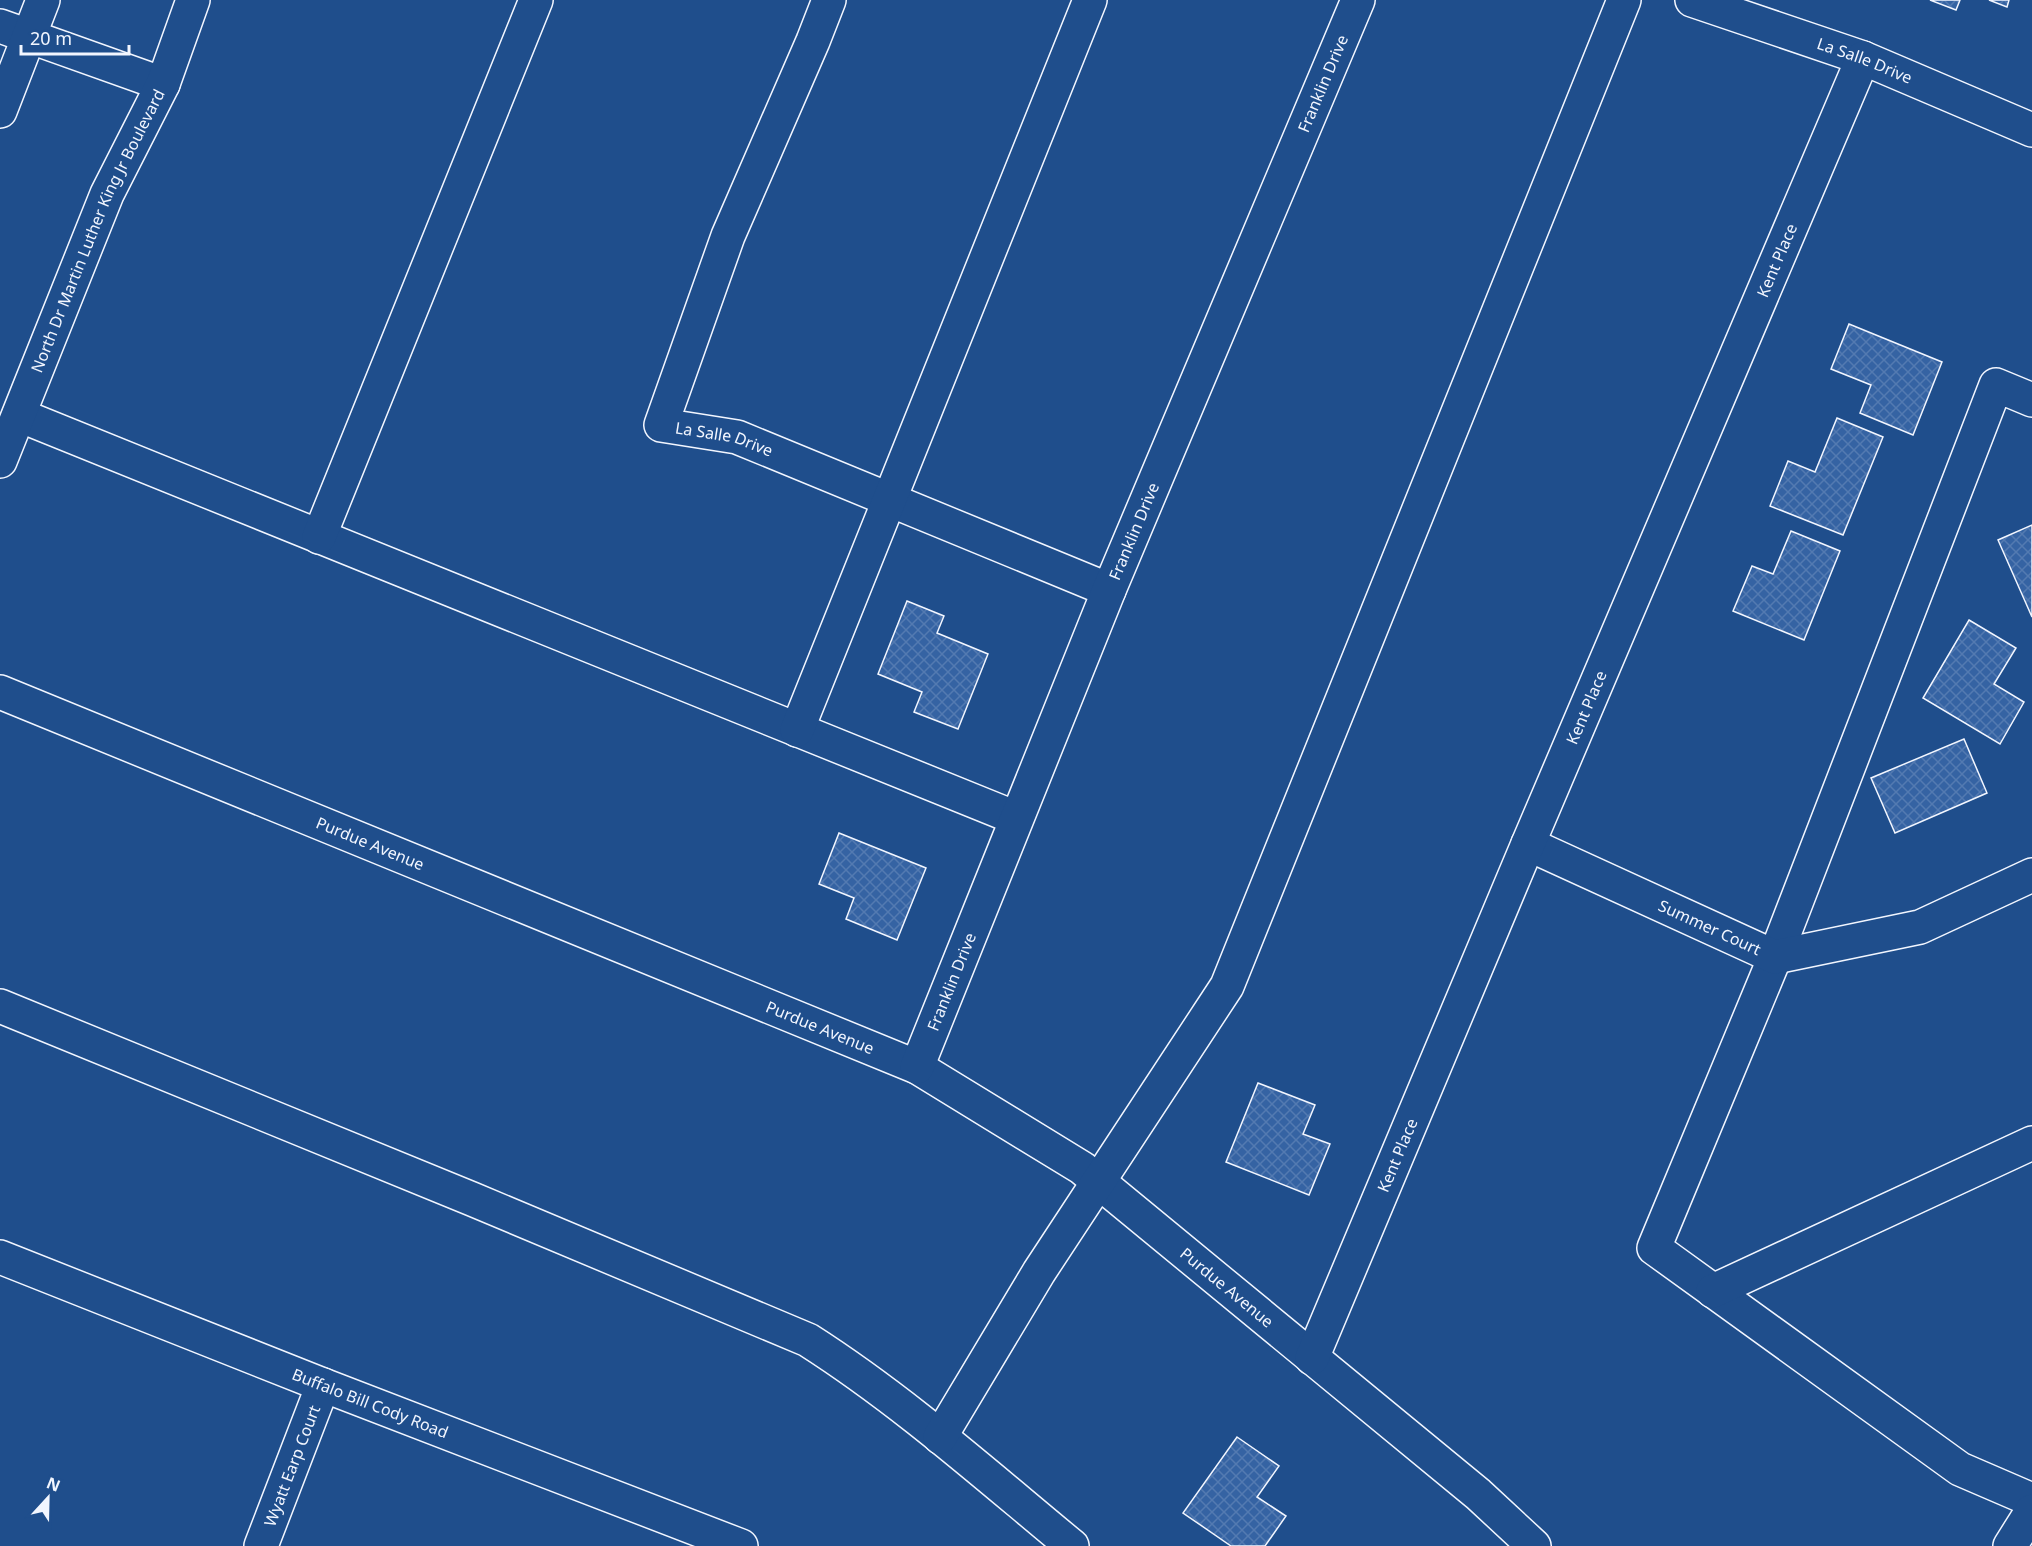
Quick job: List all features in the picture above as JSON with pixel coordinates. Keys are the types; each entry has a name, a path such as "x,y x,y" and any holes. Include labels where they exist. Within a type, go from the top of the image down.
{"street":[{"path":"0,111 14,32 43,0"},
{"name":"North Dr Martin Luther King Jr Boulevard","path":"0,461 107,194 163,84 193,0"},
{"path":"319,537 536,0"},
{"name":"La Salle Drive","path":"829,0 728,236 661,425 736,437 1109,590"},
{"path":"797,730 1090,0"},
{"name":"Franklin Drive","path":"917,1067 1109,590 1358,0"},
{"path":"940,1437 1039,1272 1227,986 1624,0"},
{"name":"La Salle Drive","path":"1692,0 1863,58 2032,130"},
{"path":"14,32 163,84"},
{"name":"Kent Place","path":"1312,1358 1863,58"},
{"path":"2032,400 1996,385 1775,957 1654,1248 1960,1469 2032,1500"},
{"path":"19,415 1016,818"},
{"name":"Purdue Avenue","path":"0,692 917,1067 1082,1168 1478,1494 1534,1546"},
{"name":"Summer Court","path":"1528,844 1775,957 1920,927 2032,875"},
{"path":"0,1006 483,1203 808,1340 848,1366 940,1437 1072,1546"},
{"path":"1713,1291 2032,1143"},
{"name":"Buffalo Bill Cody Road","path":"0,1257 323,1385 691,1537 741,1546"},
{"name":"Wyatt Earp Court","path":"261,1546 323,1385"},
{"path":"2010,1546 2032,1511"}],"building":[{"path":"1930,0 1960,0 1956,10"},
{"path":"1989,0 2009,0 2007,7"},
{"path":"1849,324 1942,362 1913,435 1860,413 1871,385 1831,369"},
{"path":"1837,418 1883,437 1843,535 1770,506 1788,461 1815,472"},
{"path":"2032,525 2032,617 1998,540"},
{"path":"1791,531 1840,551 1804,640 1733,611 1752,566 1773,574"},
{"path":"907,601 944,616 937,633 988,654 958,729 914,712 922,692 878,674"},
{"path":"1969,620 2016,648 1994,684 2024,702 2000,744 1923,698"},
{"path":"1964,739 1987,793 1895,833 1871,778"},
{"path":"839,833 926,868 897,940 846,919 854,898 819,884"},
{"path":"1258,1083 1315,1105 1303,1134 1330,1144 1309,1195 1226,1162"},
{"path":"1237,1437 1279,1466 1257,1497 1286,1516 1265,1546 1231,1546 1183,1513"}]}
